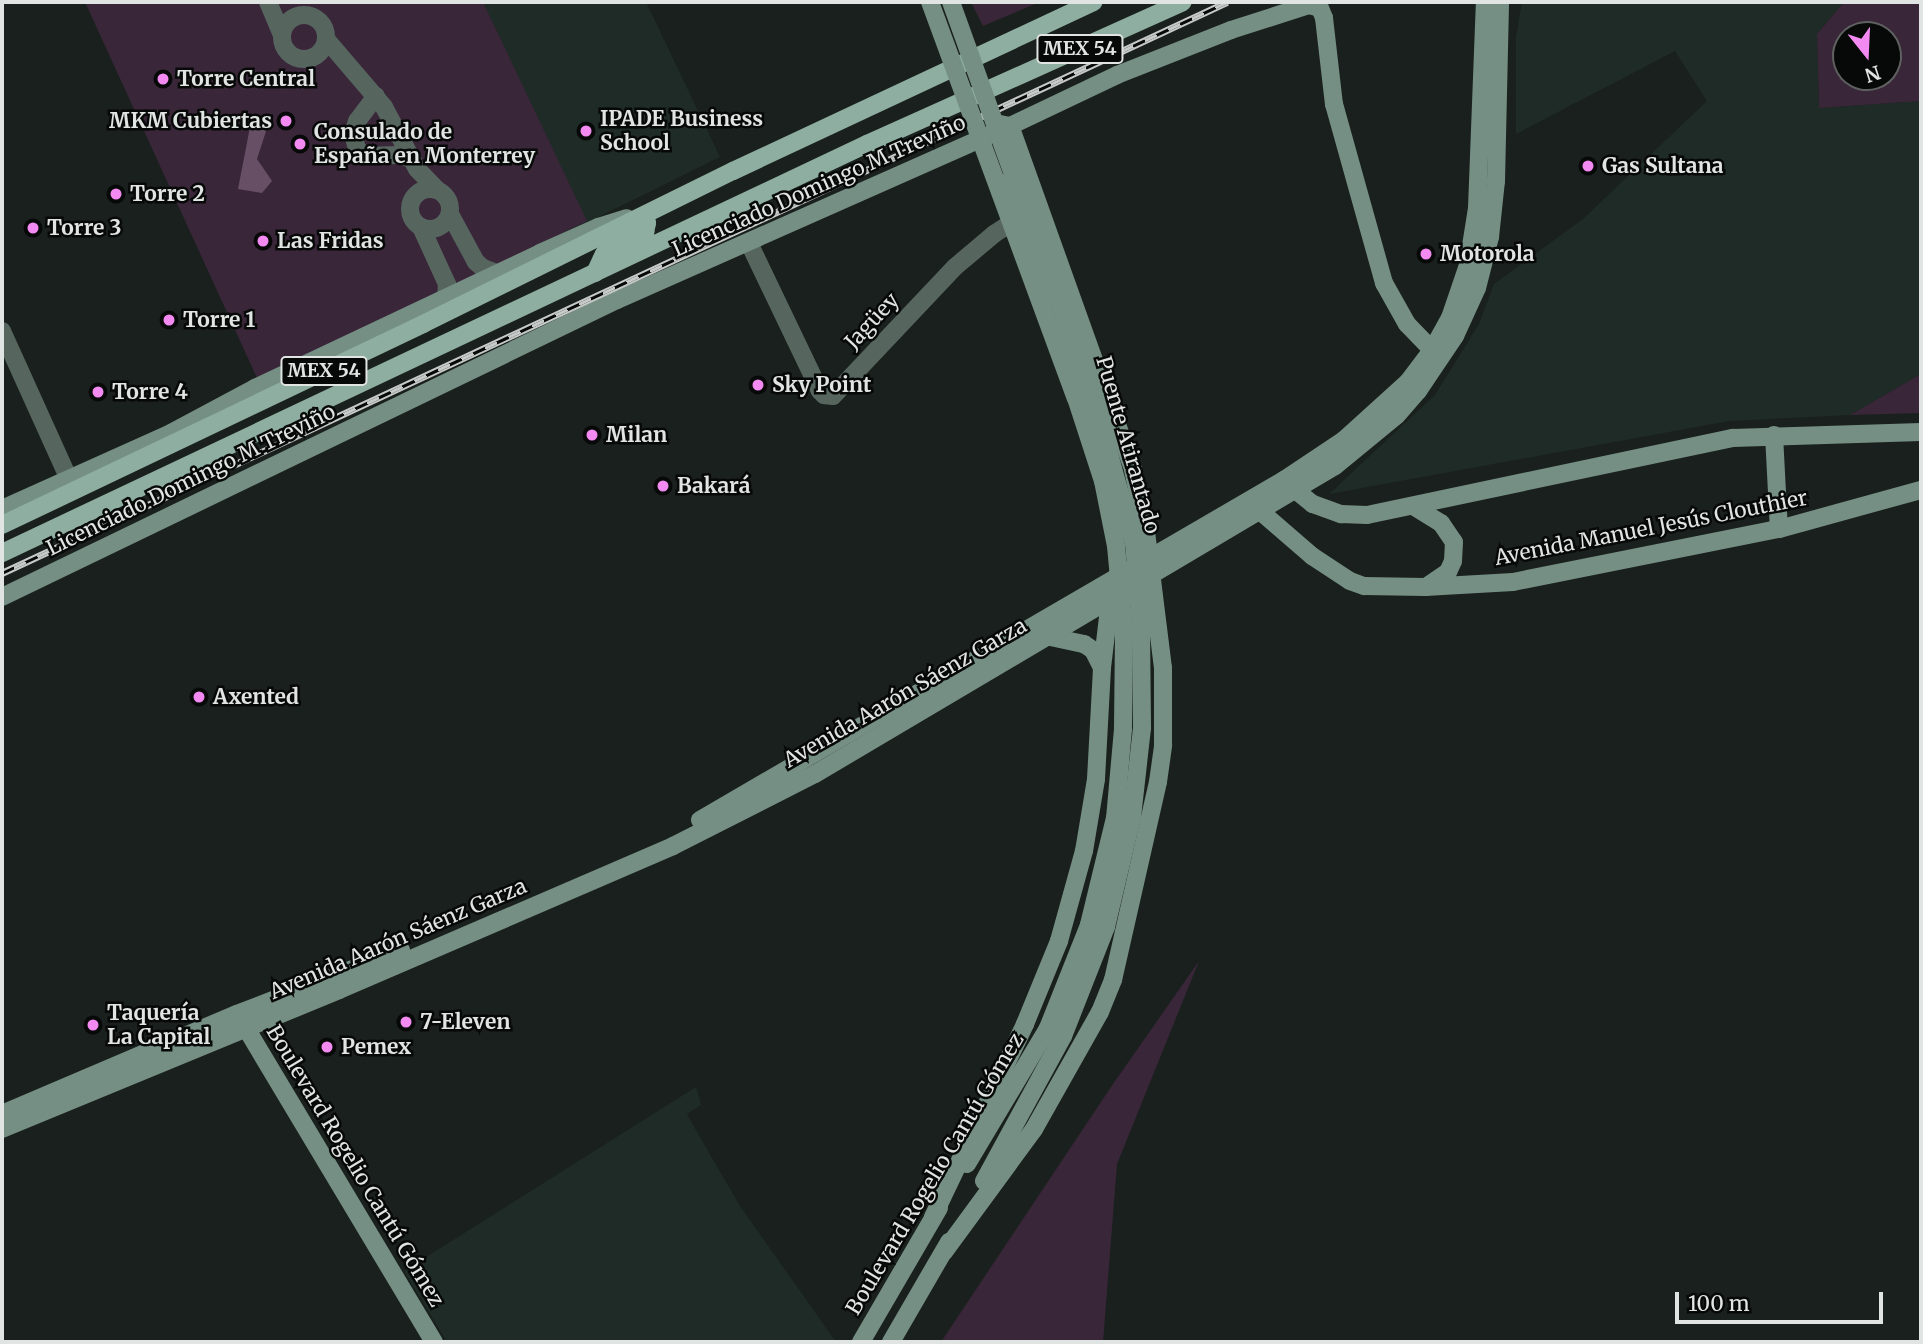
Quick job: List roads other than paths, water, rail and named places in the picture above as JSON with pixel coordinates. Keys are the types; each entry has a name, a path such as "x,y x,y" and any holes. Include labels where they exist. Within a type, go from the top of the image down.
{"main road":[{"name":"Puente Atirantado","path":"930,2 1076,398 1103,481 1116,546 1124,646 1123,729 1115,818 1089,925 1055,1032"},
{"path":"933,1216 1026,1024 1059,941 1084,851 1096,779 1102,668 1115,565 1110,478 1093,421 942,2"},
{"name":"Puente Atirantado","path":"951,2 1092,393 1133,543 1141,629 1142,729 1132,817 1107,927 1055,1032"},
{"name":"MEX 54","path":"2,525 1093,2"},
{"name":"MEX 54","path":"2,553 976,94 1183,2"},
{"name":"Avenida Aarón Sáenz Garza","path":"1436,355 1458,300 1473,239 1485,2"},
{"name":"Avenida Aarón Sáenz Garza","path":"2,1114 241,1021 673,846 815,774 1046,636 1148,567 1289,486 1386,405 1436,355 1477,288 1490,237 1496,181 1500,2"},
{"path":"987,129 1010,126 1117,75 1175,51 1283,12 1315,5 1324,18 1334,104 1384,283 1407,324 1436,355"},
{"path":"944,1252 1034,1129 1100,1012 1113,980 1158,782 1163,745 1163,668 1148,567 1146,533 1133,469 1010,126"},
{"name":"Licenciado Domingo M Treviño","path":"2,597 522,345 749,243 987,129"},
{"path":"2,509 68,477 171,433 255,388 446,296 598,227 645,215 645,232 604,254 595,272"},
{"path":"1289,486 1313,504 1341,514 1367,515 1733,438 1921,432"},
{"path":"1774,435 1779,529"},
{"name":"Avenida Manuel Jesús Clouthier","path":"1253,506 1312,556 1350,581 1364,586 1425,587 1513,582 1779,529 1921,490"},
{"name":"Avenida Aarón Sáenz Garza","path":"1148,567 1170,546 1253,506"},
{"path":"1415,507 1441,523 1449,532 1455,551 1448,572 1425,587"},
{"path":"1146,533 1155,543 1170,546"},
{"name":"Avenida Aarón Sáenz Garza","path":"2,1129 241,1021 697,822 1111,591"},
{"path":"1046,636 1084,644 1093,650 1102,668"},
{"path":"1096,779 1118,793 1144,790 1158,782"},
{"name":"Boulevard Rogelio Cantú Gómez","path":"241,1021 434,1342"},
{"name":"Boulevard Rogelio Cantú Gómez","path":"861,1342 933,1216 1055,1032"},
{"name":"Boulevard Rogelio Cantú Gómez","path":"891,1342 944,1252 1055,1032"}],"street":[{"path":"271,2 320,22 323,50 354,73"},
{"path":"271,2 283,45 292,56 323,50 354,73 376,96 414,164 447,200 450,214 476,262 497,273"},
{"path":"282,35 287,24 305,16"},
{"path":"376,96 357,121 353,134 357,149 366,156 398,155 414,164"},
{"path":"414,164 412,218 421,227 447,284 446,296"},
{"path":"413,198 425,190 437,190"},
{"path":"421,227 437,228 450,214"},
{"name":"Jagüey","path":"749,243 821,391 824,395 833,396 954,267 994,234 1019,218"},
{"path":"2,331 68,477"}],"railway":[{"path":"2,573 1227,2"}],"place":[{"name":"Torre Central","path":"163,79"},
{"name":"MKM Cubiertas","path":"286,121"},
{"name":"IPADE Business School","path":"586,131"},
{"name":"Consulado de España en Monterrey","path":"300,144"},
{"name":"Gas Sultana","path":"1588,166"},
{"name":"Torre 2","path":"116,194"},
{"name":"Torre 3","path":"33,228"},
{"name":"Las Fridas","path":"263,241"},
{"name":"Motorola","path":"1426,254"},
{"name":"Torre 1","path":"169,320"},
{"name":"Sky Point","path":"758,385"},
{"name":"Torre 4","path":"98,392"},
{"name":"Milan","path":"592,435"},
{"name":"Bakará","path":"663,486"},
{"name":"Axented","path":"199,697"},
{"name":"7-Eleven","path":"406,1022"},
{"name":"Taquería La Capital","path":"93,1025"},
{"name":"Pemex","path":"327,1047"}]}
